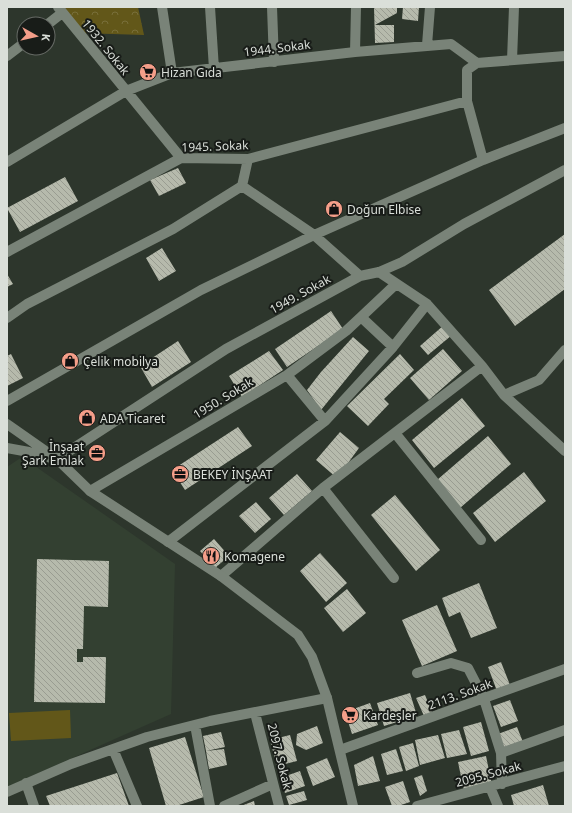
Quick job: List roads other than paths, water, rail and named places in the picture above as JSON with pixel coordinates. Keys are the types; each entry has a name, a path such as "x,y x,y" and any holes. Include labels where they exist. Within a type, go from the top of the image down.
{"street":[{"path":"162,7 172,73"},
{"path":"210,7 214,69"},
{"path":"272,7 274,62"},
{"path":"356,7 356,52"},
{"path":"426,45 430,7"},
{"path":"512,60 514,7"},
{"name":"1932. Sokak","path":"60,10 181,158"},
{"name":"1944. Sokak","path":"7,162 126,91 172,73 356,52 451,44 477,63"},
{"path":"7,56 16,49"},
{"path":"483,160 467,101 467,70 477,63 565,56"},
{"name":"1945. Sokak","path":"7,252 181,158 248,159 467,101"},
{"path":"7,401 201,290 314,235 483,160 565,128"},
{"path":"7,318 27,304 173,229 242,186 248,159"},
{"name":"1949. Sokak","path":"57,459 226,349 360,276 379,272 402,262 464,224 565,170"},
{"path":"242,186 314,235 360,276"},
{"path":"379,272 427,304 482,366 504,396 565,451"},
{"name":"1950. Sokak","path":"90,491 288,375 346,331 396,284"},
{"path":"168,542 325,421 393,347 427,304"},
{"path":"361,317 393,347"},
{"path":"504,396 539,380 565,350"},
{"path":"221,576 323,488 482,366"},
{"path":"288,375 325,421"},
{"path":"7,424 57,459 90,491 221,576 298,635 312,657 327,698 353,806"},
{"path":"7,424 7,434"},
{"path":"395,433 481,540"},
{"path":"7,448 57,459"},
{"path":"323,488 394,578"},
{"path":"417,673 451,663 468,668 484,699 501,753 502,784"},
{"name":"2113. Sokak","path":"340,750 565,669"},
{"path":"7,792 71,764 147,737 195,725 327,698"},
{"name":"2097. Sokak","path":"255,713 279,806"},
{"path":"195,725 210,806"},
{"path":"501,753 565,730"},
{"path":"114,749 137,806"},
{"name":"2095. Sokak","path":"417,806 436,803 565,766"},
{"path":"26,783 34,806"},
{"path":"224,806 273,784"},
{"path":"490,787 498,806"}],"place":[{"name":"Hizan Gıda","path":"148,72"},
{"name":"Doğun Elbise","path":"334,209"},
{"name":"Çelik mobilya","path":"70,361"},
{"name":"ADA Ticaret","path":"87,418"},
{"name":"İnşaat Şark Emlak","path":"97,453"},
{"name":"BEKEY İNŞAAT","path":"180,474"},
{"name":"Komagene","path":"211,556"},
{"name":"Kardeşler","path":"350,715"}]}
